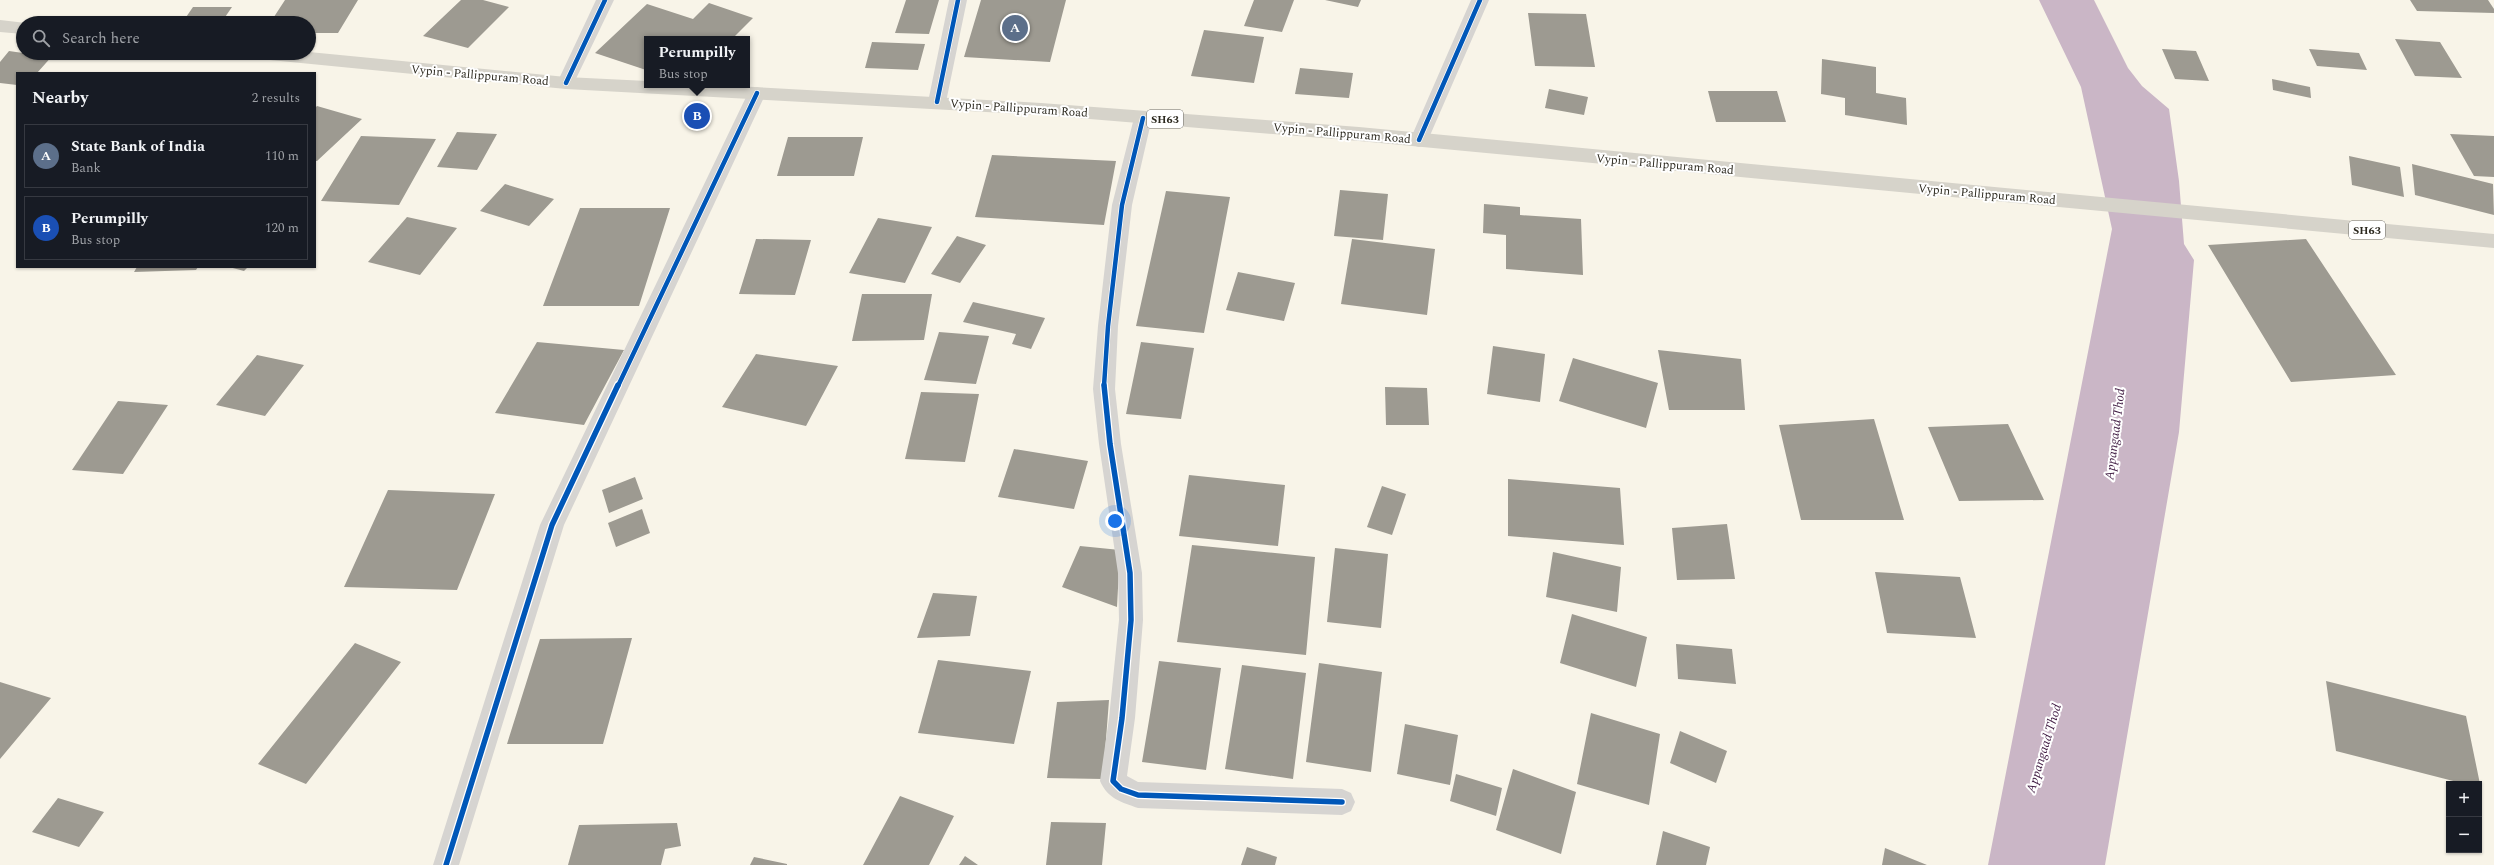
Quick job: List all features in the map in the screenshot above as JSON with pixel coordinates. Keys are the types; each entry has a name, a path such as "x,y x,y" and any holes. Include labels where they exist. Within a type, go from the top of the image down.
{"main road":[{"path":"0,26 16,27"},
{"name":"Vypin - Pallippuram Road","path":"316,58 566,83 644,87"},
{"name":"Vypin - Pallippuram Road","path":"662,88 937,102 1214,122 1419,140 2240,219 2494,241"}],"street":[{"path":"566,83 605,0"},
{"path":"937,102 958,0"},
{"path":"1419,140 1480,0"},
{"path":"446,865 552,524 757,93"},
{"path":"1143,118 1122,205 1108,326 1104,389 1110,444 1130,573 1131,620 1122,718 1113,781 1121,789 1138,795 1342,802"}],"water":[{"name":"Appangaad Thod","path":"2039,0 2094,0 2128,68 2142,86 2169,109 2179,181 2184,244 2194,260 2179,432 2105,865 1988,865 2112,229 2081,87"}],"building":[{"path":"285,0 358,0 338,33 316,33 316,16 275,16"},
{"path":"461,0 483,0 509,7 468,48 423,36"},
{"path":"906,0 939,0 929,34 895,33"},
{"path":"981,0 1066,0 1050,62 964,57"},
{"path":"1254,0 1294,0 1282,32 1244,26"},
{"path":"1325,0 1361,0 1358,7"},
{"path":"2410,0 2488,0 2494,9 2494,13 2417,11"},
{"path":"709,3 753,18 735,36 644,36 644,69 595,53 647,4 693,19"},
{"path":"193,7 232,7 226,16 187,16"},
{"path":"1528,13 1586,14 1595,67 1535,66"},
{"path":"1204,30 1264,37 1254,83 1191,76"},
{"path":"2395,39 2440,42 2462,78 2415,76"},
{"path":"872,42 925,44 918,70 865,68"},
{"path":"2162,49 2196,51 2209,81 2175,79"},
{"path":"2309,49 2359,53 2367,70 2317,66"},
{"path":"9,51 16,52 16,60 49,60 38,72 16,72 16,85 0,83 0,62"},
{"path":"1822,59 1876,67 1876,93 1906,98 1907,125 1845,115 1845,98 1821,94"},
{"path":"1300,68 1353,73 1349,98 1295,94"},
{"path":"2272,79 2310,87 2311,98 2273,90"},
{"path":"1549,89 1588,97 1584,115 1545,108"},
{"path":"1708,91 1777,91 1786,122 1716,122"},
{"path":"317,106 362,119 317,161 316,161"},
{"path":"457,132 497,134 477,170 437,167"},
{"path":"2450,134 2494,136 2494,177 2474,176"},
{"path":"361,136 436,139 399,205 321,201"},
{"path":"788,137 863,137 854,176 777,176"},
{"path":"992,155 1116,161 1104,225 975,217"},
{"path":"2349,156 2400,167 2404,197 2352,185"},
{"path":"2412,164 2493,184 2494,215 2415,195"},
{"path":"505,184 554,199 529,226 480,211"},
{"path":"1340,190 1388,194 1383,240 1334,236"},
{"path":"1166,191 1230,197 1204,333 1136,326"},
{"path":"1484,204 1520,207 1520,215 1581,219 1583,275 1506,269 1506,235 1483,233"},
{"path":"580,208 670,208 639,306 543,306"},
{"path":"407,217 457,228 420,275 368,262"},
{"path":"878,218 932,227 905,283 849,273"},
{"path":"957,236 986,245 960,283 931,274"},
{"path":"756,239 811,240 795,295 739,294"},
{"path":"1352,239 1435,249 1427,315 1341,304"},
{"path":"2306,239 2396,375 2291,382 2208,245"},
{"path":"136,268 197,268 196,270 134,272"},
{"path":"233,268 247,268 244,271"},
{"path":"1238,272 1295,283 1284,321 1226,310"},
{"path":"862,294 932,294 924,340 852,341"},
{"path":"973,302 1045,318 1031,349 1012,344 1016,334 963,322"},
{"path":"939,332 989,336 976,384 924,380"},
{"path":"537,342 624,350 584,425 495,413"},
{"path":"1141,342 1194,348 1181,419 1126,414"},
{"path":"1493,346 1545,354 1540,402 1487,394"},
{"path":"1658,350 1741,359 1745,410 1669,410"},
{"path":"756,354 838,366 806,426 722,407"},
{"path":"257,355 304,365 265,416 216,405"},
{"path":"1573,358 1658,383 1646,428 1559,401"},
{"path":"1385,387 1427,388 1429,425 1386,425"},
{"path":"921,392 979,394 965,462 905,459"},
{"path":"118,401 168,405 123,474 72,470"},
{"path":"1874,419 1904,520 1801,520 1779,425"},
{"path":"2008,424 2044,500 1959,501 1928,427"},
{"path":"1014,449 1088,461 1074,509 998,497"},
{"path":"1189,475 1285,485 1278,546 1179,536"},
{"path":"635,477 643,499 609,513 602,490"},
{"path":"1508,479 1620,488 1624,545 1508,536"},
{"path":"1382,486 1406,494 1392,535 1367,527"},
{"path":"388,490 495,494 457,590 344,587"},
{"path":"642,509 650,533 616,547 608,523"},
{"path":"1727,524 1735,579 1677,580 1672,528"},
{"path":"1192,545 1315,557 1306,655 1177,642"},
{"path":"1080,546 1120,550 1117,607 1062,587"},
{"path":"1335,548 1388,554 1381,628 1327,622"},
{"path":"1553,552 1621,567 1617,612 1546,597"},
{"path":"1875,572 1960,577 1976,638 1887,633"},
{"path":"933,593 977,596 970,636 917,638"},
{"path":"1572,614 1647,637 1636,687 1560,663"},
{"path":"632,638 603,744 507,744 540,639"},
{"path":"355,643 401,662 306,784 258,764"},
{"path":"1676,644 1732,649 1736,684 1678,679"},
{"path":"938,660 1031,671 1014,744 918,733"},
{"path":"1159,661 1221,668 1206,770 1142,762"},
{"path":"1319,663 1382,672 1371,772 1306,762"},
{"path":"1242,665 1306,673 1293,779 1225,769"},
{"path":"2326,681 2466,716 2479,781 2453,781 2336,751"},
{"path":"0,682 51,698 0,759"},
{"path":"1109,700 1103,779 1047,778 1057,702"},
{"path":"1591,713 1660,734 1649,805 1577,784"},
{"path":"1405,724 1458,735 1450,785 1397,774"},
{"path":"1680,731 1727,751 1716,783 1670,763"},
{"path":"1513,769 1576,792 1561,854 1496,830"},
{"path":"1456,774 1502,788 1496,816 1450,801"},
{"path":"900,796 954,816 929,865 863,865"},
{"path":"58,798 104,812 79,847 32,832"},
{"path":"1051,822 1106,823 1102,865 1046,865"},
{"path":"677,823 681,846 665,849 661,865 568,865 579,825"},
{"path":"1663,831 1710,847 1706,865 1656,865"},
{"path":"1247,847 1277,857 1275,865 1241,865"},
{"path":"1885,848 1927,865 1882,865"},
{"path":"965,856 978,865 959,865"},
{"path":"754,857 787,864 787,865 750,865"}],"cycle path":[{"path":"566,83 605,0"},
{"path":"937,102 958,0"},
{"path":"1419,140 1480,0"},
{"path":"446,865 552,525 757,93"},
{"path":"1143,118 1122,205 1108,326 1104,389 1110,444 1130,573 1131,620 1122,718 1113,781 1121,789 1138,795 1342,802"}],"place":[{"name":"State Bank of India","path":"1015,28"},
{"name":"Perumpilly","path":"697,116"}]}
